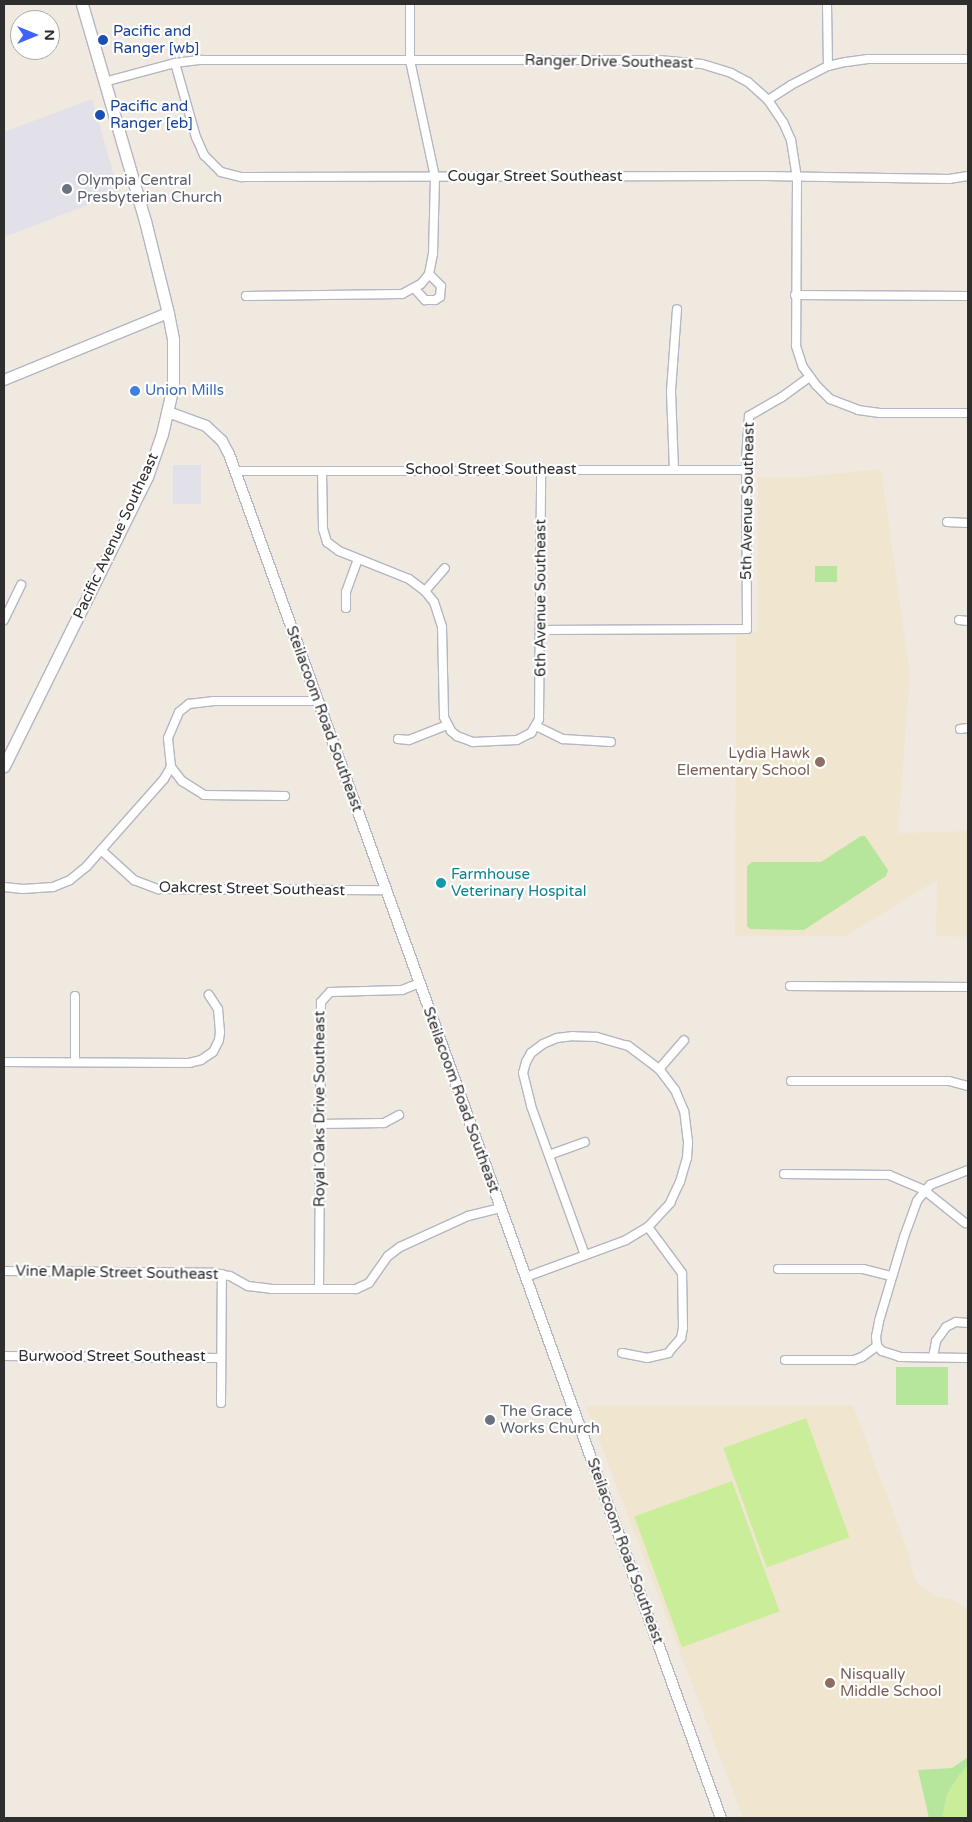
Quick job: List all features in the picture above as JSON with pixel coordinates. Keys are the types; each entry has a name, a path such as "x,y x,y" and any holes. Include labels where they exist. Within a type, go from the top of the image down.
{"main road":[{"name":"Pacific Avenue Southeast","path":"4,766 147,477 168,412 174,366 173,339 168,313 145,221 82,4"}],"street":[{"path":"246,296 402,294 418,287 429,274 433,254 435,177 410,60 410,4"},
{"path":"826,4 828,66"},
{"path":"768,100 791,85 828,66 868,59 968,59"},
{"name":"Ranger Drive Southeast","path":"104,82 175,64 201,60 681,61 702,64 731,73 748,82 768,100 788,132 796,161 795,295 797,352 803,367 816,386 830,399 858,410 880,413 968,413"},
{"name":"Cougar Street Southeast","path":"175,64 200,148 204,155 221,172 241,177 797,177 950,179 968,176"},
{"path":"418,287 425,300 435,300 440,297 441,286 429,274"},
{"path":"795,295 968,296"},
{"path":"674,470 671,391 677,309"},
{"path":"4,380 168,313"},
{"name":"5th Avenue Southeast","path":"541,630 747,629 746,470 749,416 782,397 810,376"},
{"name":"Steilacoom Road Southeast","path":"168,412 195,421 214,432 225,448 235,471 721,1818"},
{"path":"322,470 324,536 332,548 409,579 425,591 438,610 442,627 443,710 447,725 457,736 473,742 517,740 531,732 536,726 563,739 610,742"},
{"name":"6th Avenue Southeast","path":"536,726 541,710 541,470"},
{"name":"School Street Southeast","path":"235,471 746,470"},
{"path":"947,522 968,523"},
{"path":"346,608 346,592 358,559"},
{"path":"425,591 445,568"},
{"path":"4,620 21,585"},
{"path":"959,620 968,621"},
{"path":"285,796 204,795 182,781 171,766 168,738 179,712 189,704 214,701 317,701"},
{"path":"398,739 408,740 447,725"},
{"path":"4,887 44,889 61,884 78,875 159,786 171,766"},
{"name":"Oakcrest Street Southeast","path":"101,850 134,880 158,889 386,890"},
{"name":"Royal Oaks Drive Southeast","path":"319,1289 321,1002 324,996 337,991 402,990 419,983"},
{"path":"790,986 968,987"},
{"path":"4,1062 189,1063 201,1060 213,1052 219,1040 220,1032 218,1010 209,995"},
{"path":"75,996 75,1062"},
{"path":"526,1277 585,1255 635,1236 648,1227 670,1203 680,1182 687,1158 688,1142 684,1112 675,1090 659,1069 643,1055 613,1040 596,1037 557,1038 543,1044 531,1053 523,1073 526,1088 585,1255"},
{"path":"659,1069 684,1040"},
{"path":"791,1081 949,1080 968,1086"},
{"path":"320,1124 384,1122 400,1116"},
{"path":"549,1155 585,1142"},
{"path":"968,1170 937,1181 924,1190 910,1218 879,1321 876,1337 877,1346 890,1355 968,1358"},
{"path":"784,1174 889,1175 924,1190 965,1224"},
{"name":"Vine Maple Street Southeast","path":"4,1271 222,1274 248,1286 348,1290 363,1287 374,1278 383,1261 393,1251 468,1216 502,1208"},
{"path":"622,1353 647,1358 668,1353 681,1338 685,1309 682,1273 648,1227"},
{"path":"778,1269 863,1269 892,1276"},
{"path":"221,1403 222,1274"},
{"path":"933,1357 936,1341 946,1327 956,1322 968,1323"},
{"path":"785,1360 854,1360 877,1346"},
{"name":"Burwood Street Southeast","path":"4,1356 220,1358"}],"shaded area":[{"path":"92,99 119,193 4,237 4,132"},
{"path":"173,465 201,465 201,504 173,504"},
{"name":"Lydia Hawk Elementary School","path":"881,469 910,674 898,833 967,831 968,937 936,936 937,880 846,936 735,936 736,632 757,632 758,477 803,477"},
{"name":"Nisqually Middle School","path":"853,1405 918,1583 935,1596 951,1599 968,1609 968,1757 952,1768 918,1770 929,1818 743,1818 586,1406"}],"green space":[{"path":"815,566 837,566 837,582 815,582"},
{"path":"861,836 865,836 888,870 886,876 804,930 750,929 747,926 747,866 752,862 821,862"},
{"path":"896,1367 948,1367 948,1405 896,1405"},
{"path":"806,1418 849,1537 767,1567 723,1448"},
{"path":"732,1481 780,1612 682,1647 634,1517"},
{"path":"968,1757 968,1818 929,1818 918,1770 952,1768"},
{"path":"968,1765 968,1818 942,1818 947,1794 958,1776"}],"place":[{"name":"Pacific and Ranger [wb]","path":"103,40"},
{"name":"Pacific and Ranger [eb]","path":"100,115"},
{"name":"Olympia Central Presbyterian Church","path":"67,189"},
{"name":"Union Mills","path":"135,391"},
{"name":"Lydia Hawk Elementary School","path":"820,762"},
{"name":"Farmhouse Veterinary Hospital","path":"441,883"},
{"name":"The Grace Works Church","path":"490,1420"},
{"name":"Nisqually Middle School","path":"830,1683"}]}
